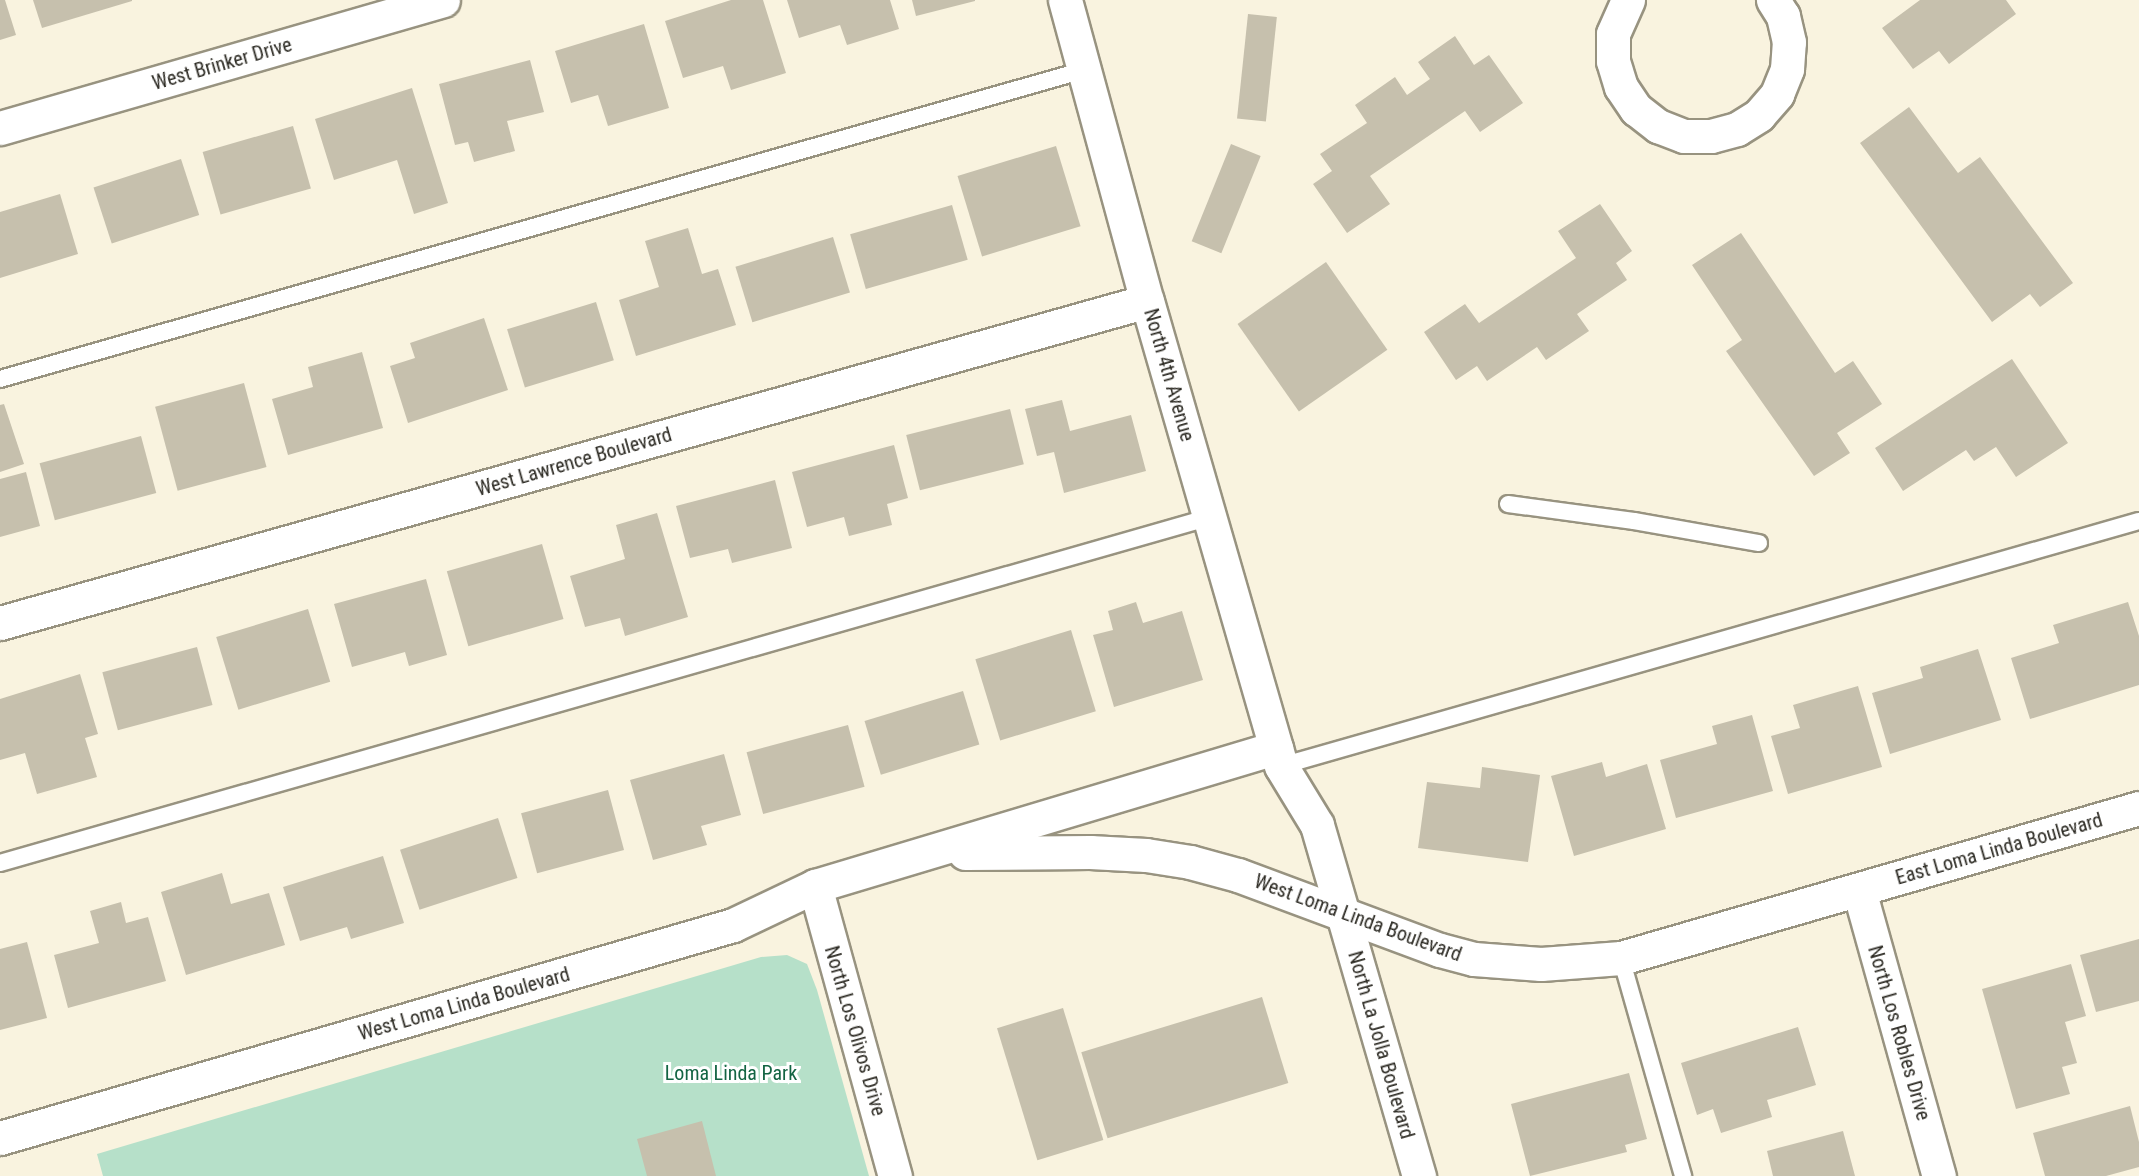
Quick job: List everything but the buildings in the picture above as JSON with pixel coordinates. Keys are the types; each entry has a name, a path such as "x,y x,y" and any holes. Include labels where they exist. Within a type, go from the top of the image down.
{"street":[{"name":"West Brinker Drive","path":"0,128 443,0"},
{"name":"North 4th Avenue","path":"1065,0 1148,301 1279,757"},
{"path":"1628,0 1613,34 1613,61 1621,87 1636,109 1658,126 1684,136 1711,136 1737,129 1759,115 1777,94 1787,69 1789,42 1783,16 1773,0"},
{"name":"West Lawrence Boulevard","path":"0,623 1148,301"},
{"name":"West Loma Linda Boulevard","path":"0,1138 733,925 815,886 921,854 1279,757"},
{"name":"North La Jolla Boulevard","path":"1279,757 1317,825 1419,1176"},
{"name":"East Loma Linda Boulevard","path":"1859,890 2139,808"},
{"name":"West Loma Linda Boulevard","path":"921,854 1045,851 1146,855 1190,862 1238,875 1440,950 1474,959 1541,964 1621,958 1859,890"},
{"name":"North Los Olivos Drive","path":"815,886 896,1176"},
{"name":"North Los Robles Drive","path":"1859,890 1939,1176"}],"lane":[{"path":"0,379 1084,70"},
{"path":"1508,504 1634,521 1759,543"},
{"path":"0,863 1211,517"},
{"path":"1279,757 2139,521"},
{"path":"1621,958 1683,1176"}],"green space":[{"name":"Loma Linda Park","path":"787,955 807,964 817,990 869,1176 103,1176 97,1154 761,957"}]}
